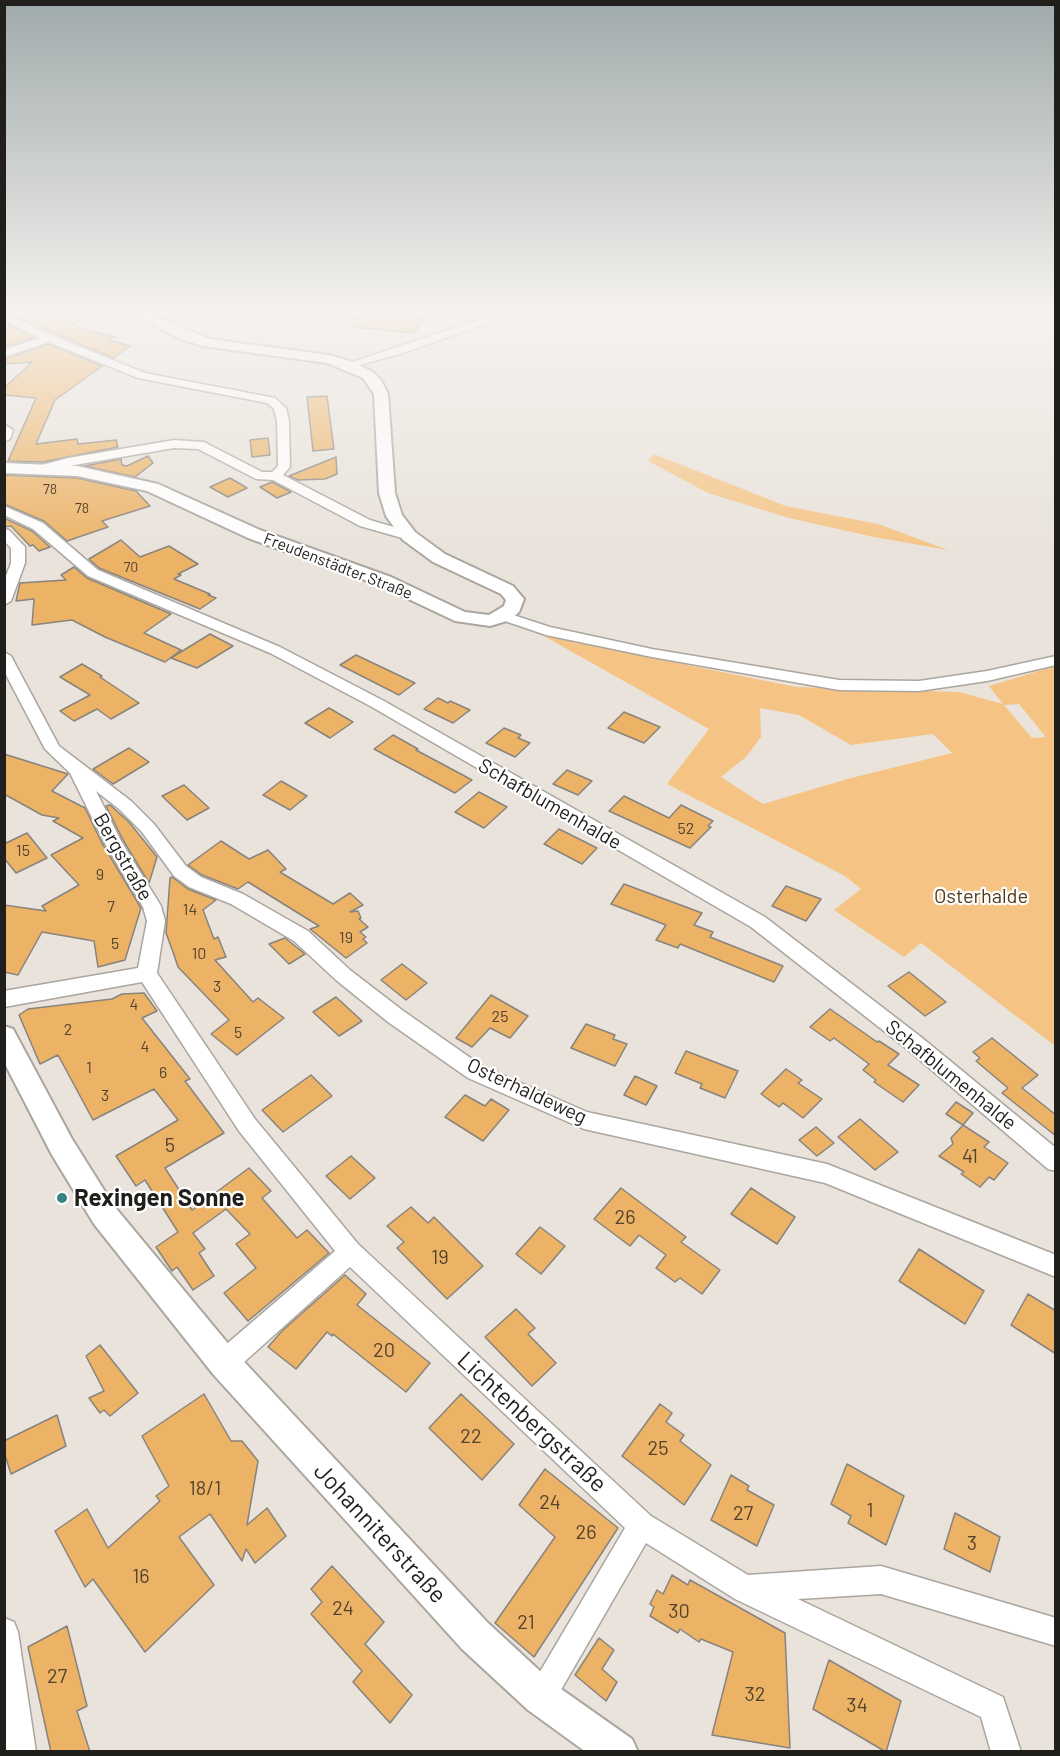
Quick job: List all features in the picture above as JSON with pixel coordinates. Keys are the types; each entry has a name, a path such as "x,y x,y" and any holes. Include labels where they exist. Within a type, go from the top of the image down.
{"street":[{"path":"223,391 272,400 280,408 284,421 284,467 275,476"},
{"path":"379,391 387,493 394,516 409,536 439,558 507,590 515,599 513,608 504,616 546,631 652,653 839,684 919,686 987,676 1056,660"},
{"path":"4,427 7,430 4,439"},
{"path":"46,468 68,462 184,443 206,447 260,476 275,476 365,523 409,536"},
{"name":"Freudenstädter Straße","path":"4,468 46,468 90,472 152,487 254,534 385,581 461,617 490,621 504,616"},
{"name":"Schafblumenhalde","path":"4,510 38,526 93,573 274,650 378,704 758,922 914,1043 1056,1162"},
{"path":"4,533 18,547 18,563 4,601"},
{"name":"Bergstraße","path":"4,656 53,749 77,770 113,842 152,906 156,921 147,974"},
{"name":"Osterhaldeweg","path":"77,770 125,805 148,828 180,871 195,882 237,898 301,936 343,975 395,1016 475,1072 584,1120 827,1174 1056,1266"},
{"path":"4,999 147,974"},
{"name":"Lichtenbergstraße","path":"147,974 247,1125 350,1252 642,1524 745,1589 993,1707 1006,1752"},
{"name":"Johanniterstraße","path":"4,1036 62,1147 104,1215 224,1363 475,1636 540,1697 619,1752"},
{"path":"224,1363 350,1252"},
{"path":"540,1697 642,1524"},
{"path":"745,1589 881,1580 1056,1632"},
{"path":"4,1632 21,1752"}],"green space":[{"path":"654,454 786,506 878,524 948,550 874,537 789,518 708,493 648,461"},
{"name":"Osterhalde","path":"544,636 796,687 959,692 1003,704 989,686 1055,666 1055,1046 921,943 904,957 834,910 861,889 845,876 667,784 709,729","holes":["1019,704 1045,736 1045,737 1032,738 1004,705","760,708 799,715 851,745 933,734 952,753 851,778 763,804 721,777 746,757 761,737"]}],"building":[{"path":"4,391 68,391 55,400 36,444 77,439 78,444 116,440 118,447 43,462 8,461 36,398 4,395"},
{"path":"327,396 334,449 313,451 307,397"},
{"path":"268,438 270,455 252,457 250,440"},
{"path":"148,456 153,463 135,477 85,466 121,459 122,465 127,466"},
{"path":"336,457 337,474 325,479 298,480 289,476"},
{"path":"4,475 77,478 136,491 150,506 102,521 108,527 67,541 44,521 4,504"},
{"path":"230,478 247,488 228,497 210,487"},
{"path":"272,482 291,492 277,498 260,487"},
{"path":"4,518 32,531 50,547 39,551 33,545 30,546 11,526 4,527"},
{"path":"121,540 140,557 169,546 198,564 178,574 181,575 174,579 216,598 200,609 99,568 89,559"},
{"path":"74,567 87,578 171,614 144,633 181,650 165,662 105,637 72,620 32,625 34,599 16,601 20,583 66,580 61,575"},
{"path":"210,634 233,646 197,668 171,658"},
{"path":"356,655 415,683 399,695 340,665"},
{"path":"82,664 139,703 111,719 97,709 74,721 60,711 90,695 60,677"},
{"path":"438,698 470,710 453,723 424,709"},
{"path":"329,708 353,722 330,738 305,723"},
{"path":"624,712 660,727 644,743 608,728"},
{"path":"504,728 521,735 518,738 530,743 515,757 486,743"},
{"path":"393,735 472,780 455,793 374,749"},
{"path":"129,748 149,762 113,784 93,769"},
{"path":"4,754 68,774 52,791 85,808 102,843 141,908 125,960 98,967 94,941 42,932 18,975 4,972 4,905 46,911 42,906 79,885 51,855 83,838 53,821 59,818 42,815 4,794"},
{"path":"567,770 592,781 578,795 553,784"},
{"path":"281,781 307,796 290,810 263,795"},
{"path":"184,785 209,808 187,820 162,796"},
{"path":"479,792 507,807 484,828 455,812"},
{"path":"624,796 669,818 681,805 713,821 708,826 711,827 690,848 609,811"},
{"path":"110,805 129,822 157,857 149,883 106,806"},
{"path":"559,829 597,848 582,864 544,844"},
{"path":"27,833 47,858 16,873 4,858 4,844"},
{"path":"221,841 249,859 268,850 286,869 280,872 333,904 350,893 363,905 350,912 358,911 361,918 359,919 368,927 360,932 366,937 363,939 367,943 346,958 310,929 319,926 248,882 238,889 202,875 188,865"},
{"path":"172,877 188,889 216,900 203,910 214,939 218,937 226,957 215,960 253,1002 258,998 284,1018 237,1055 211,1034 229,1020 178,967 166,933 170,878"},
{"path":"624,884 702,913 694,925 713,932 710,937 783,966 774,982 680,944 678,948 656,940 666,925 611,904"},
{"path":"786,886 821,899 806,921 772,906"},
{"path":"285,938 305,954 289,964 269,944"},
{"path":"402,964 427,983 406,1000 381,980"},
{"path":"909,972 946,1002 925,1016 888,986"},
{"path":"144,993 157,1011 142,1018 190,1079 185,1081 224,1133 165,1168 192,1210 249,1168 271,1191 262,1198 297,1238 307,1230 329,1253 248,1321 224,1293 256,1268 236,1244 250,1234 226,1209 193,1233 205,1249 199,1253 214,1276 193,1290 177,1267 172,1271 156,1247 178,1232 145,1180 136,1186 116,1156 178,1120 154,1089 93,1120 58,1055 40,1064 19,1015 28,1009 112,999 122,994"},
{"path":"491,995 528,1016 510,1038 490,1028 472,1047 456,1038"},
{"path":"336,997 362,1021 339,1036 313,1012"},
{"path":"830,1009 877,1042 879,1041 899,1054 888,1065 919,1085 903,1102 874,1082 876,1080 863,1070 869,1064 834,1038 830,1041 810,1027"},
{"path":"586,1024 615,1035 613,1039 627,1044 615,1066 571,1048"},
{"path":"992,1038 1038,1075 1022,1088 1056,1115 1056,1136 1002,1093 1008,1088 976,1061 980,1058 973,1052"},
{"path":"686,1051 738,1071 725,1098 700,1088 702,1084 675,1073"},
{"path":"786,1069 802,1080 798,1083 822,1099 803,1118 783,1103 779,1107 761,1094"},
{"path":"311,1075 332,1096 283,1132 262,1110"},
{"path":"635,1076 657,1086 646,1105 624,1095"},
{"path":"465,1095 485,1106 491,1099 509,1110 483,1141 445,1117"},
{"path":"956,1102 973,1113 963,1125 946,1114"},
{"path":"860,1119 898,1152 875,1170 838,1137"},
{"path":"963,1125 989,1142 984,1147 1008,1163 994,1180 989,1177 980,1187 961,1174 964,1172 939,1156 953,1144 951,1138"},
{"path":"816,1127 834,1143 817,1156 799,1140"},
{"path":"351,1156 375,1178 350,1199 326,1176"},
{"path":"621,1188 686,1237 681,1242 720,1270 702,1294 680,1278 675,1282 656,1268 666,1255 639,1235 630,1246 594,1219"},
{"path":"751,1188 795,1217 777,1244 731,1214"},
{"path":"411,1207 428,1223 434,1217 483,1266 447,1299 397,1248 404,1242 387,1226"},
{"path":"540,1227 565,1246 541,1274 516,1254"},
{"path":"919,1249 984,1291 965,1324 899,1281"},
{"path":"345,1275 366,1294 357,1305 430,1363 406,1392 333,1334 332,1336 327,1332 296,1369 268,1347 282,1331"},
{"path":"1028,1294 1056,1311 1056,1354 1011,1325"},
{"path":"516,1309 535,1328 528,1334 556,1363 532,1386 485,1337"},
{"path":"100,1345 138,1393 110,1416 104,1410 100,1413 89,1398 104,1391 86,1356"},
{"path":"204,1394 231,1441 242,1441 258,1461 247,1525 267,1508 286,1536 255,1563 246,1549 242,1561 210,1514 179,1537 214,1585 145,1652 93,1579 85,1587 55,1531 87,1509 108,1548 160,1501 156,1496 169,1486 142,1436"},
{"path":"461,1394 514,1444 482,1480 429,1428"},
{"path":"660,1404 672,1413 666,1422 684,1435 680,1441 711,1465 684,1505 622,1456"},
{"path":"57,1415 66,1446 11,1474 4,1452 4,1441"},
{"path":"847,1464 904,1496 886,1545 848,1523 851,1516 831,1504"},
{"path":"545,1469 618,1528 534,1657 495,1623 555,1537 519,1505"},
{"path":"731,1475 749,1486 747,1490 774,1505 757,1546 711,1520"},
{"path":"955,1513 1000,1537 990,1572 944,1549"},
{"path":"332,1566 384,1622 365,1644 412,1695 390,1723 353,1682 362,1671 311,1614 322,1602 311,1589"},
{"path":"672,1575 688,1585 690,1580 785,1633 790,1748 712,1735 733,1652 701,1639 699,1642 680,1629 678,1633 650,1616 654,1607 650,1604 657,1590 663,1594"},
{"path":"67,1626 87,1706 77,1711 90,1752 51,1752 28,1647"},
{"path":"599,1638 614,1650 602,1669 617,1682 606,1701 575,1675"},
{"path":"829,1660 901,1701 886,1752 813,1709"}],"place":[{"name":"Rexingen Sonne","path":"62,1198"}]}
